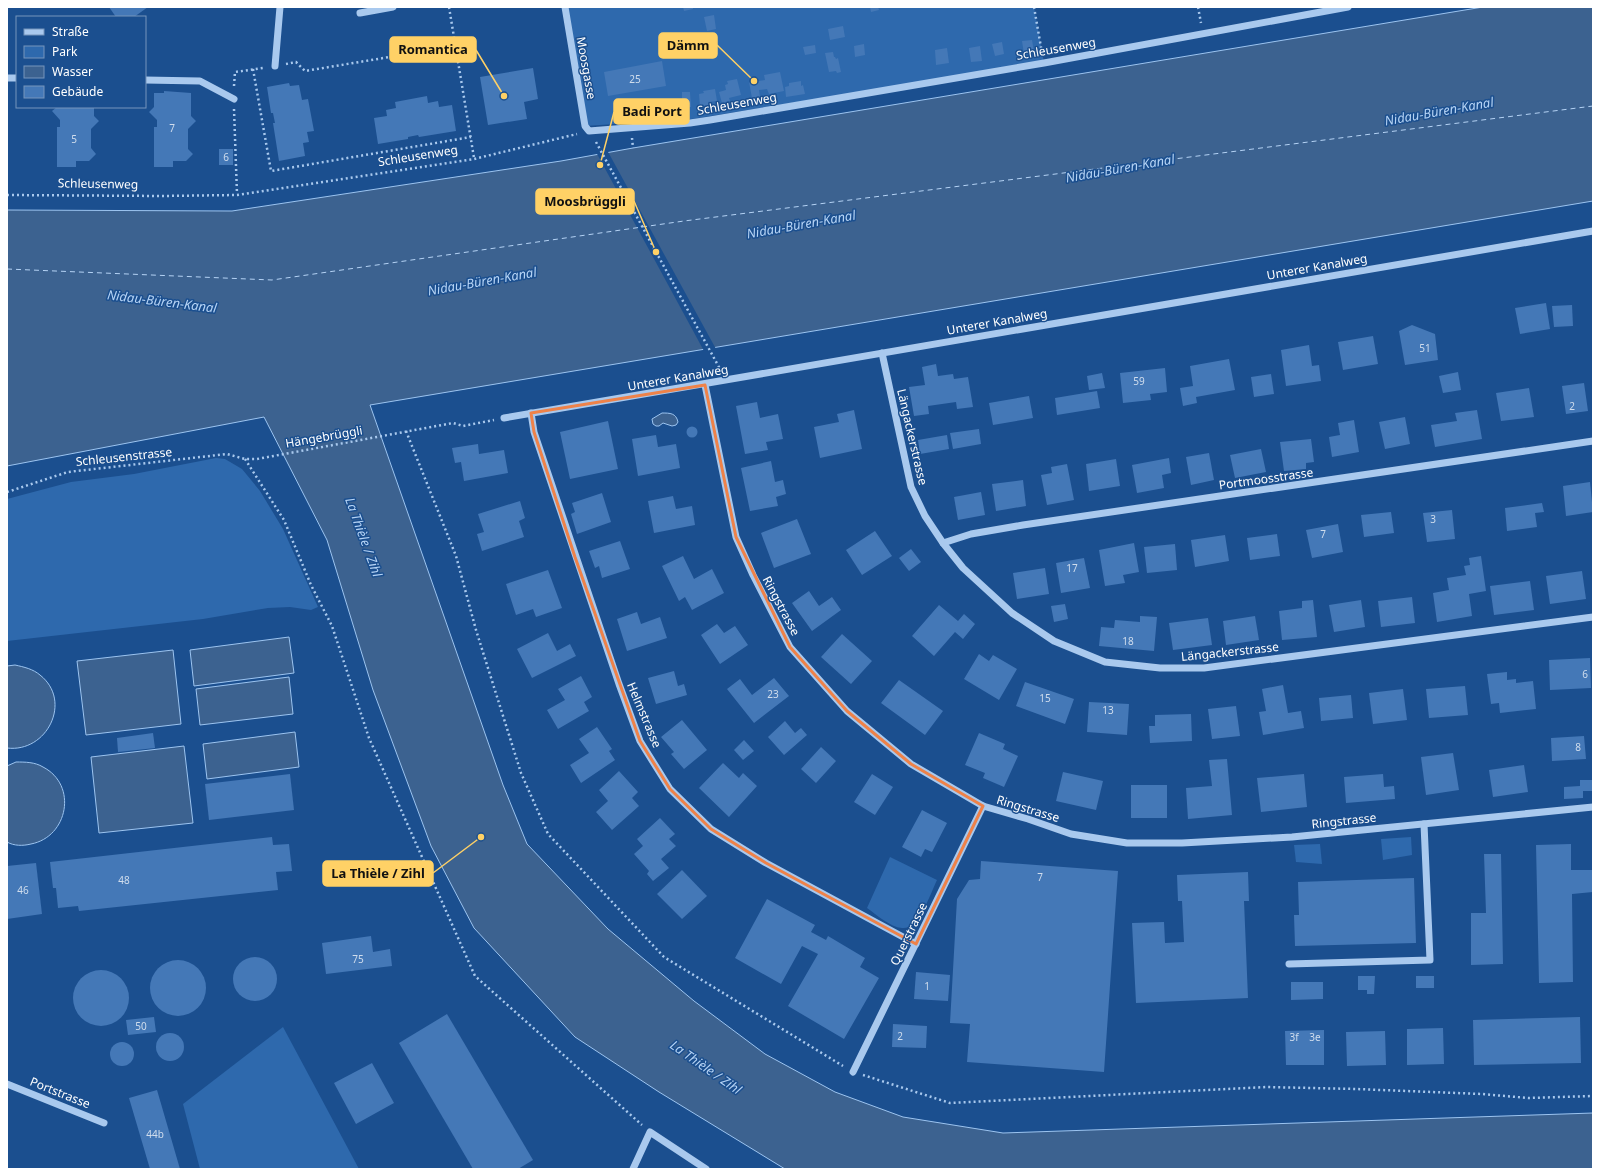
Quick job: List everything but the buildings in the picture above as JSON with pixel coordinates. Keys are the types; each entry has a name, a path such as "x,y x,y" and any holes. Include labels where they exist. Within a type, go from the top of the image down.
{"street":[{"path":"275,66 280,7"},
{"path":"360,13 393,7"},
{"name":"Moosgasse","path":"565,7 585,126 589,131"},
{"name":"Schleusenweg","path":"589,131 690,123 1044,63 1348,7"},
{"path":"146,80 200,82 234,99"},
{"name":"Unterer Kanalweg","path":"504,418 705,385 882,353 1593,231"},
{"name":"Längackerstrasse","path":"882,353 911,487 925,516 943,543 963,568 1012,613 1054,641 1105,662 1160,668 1204,668 1593,617"},
{"name":"Ringstrasse","path":"705,385 736,537 753,575 790,647 847,711 911,764 983,806 1028,819 1071,834 1127,843 1182,843 1292,837 1593,807"},
{"name":"Helmstrasse","path":"531,413 534,432 619,684 640,741 670,789 711,829 766,863 916,944"},
{"name":"Portmoosstrasse","path":"943,543 971,534 1023,525 1593,441"},
{"name":"Querstrasse","path":"853,1072 983,806"},
{"path":"1289,964 1430,960 1424,824"},
{"name":"Portstrasse","path":"7,1084 104,1123"},
{"path":"633,1169 650,1132 706,1169"}],"path":[{"path":"449,7 474,159"},
{"path":"1034,7 1044,63"},
{"path":"1198,7 1202,33"},
{"path":"238,195 234,99 235,72 296,62 305,71 456,46"},
{"path":"253,70 271,171 471,137"},
{"name":"Schleusenweg","path":"7,195 238,195 474,159 589,131"},
{"path":"599,146 714,357"},
{"name":"Hängebrüggli","path":"245,459 257,459 406,431 453,424 463,426 504,418"},
{"name":"Schleusenstrasse","path":"7,492 68,472 227,454 245,459"},
{"path":"245,459 284,520 311,585 332,626 369,738 475,976 650,1132"}],"highlighted area":[{"path":"705,385 736,537 790,647 847,711 911,764 983,806 916,944 766,863 711,829 670,789 640,741 575,557 534,432 531,413"}],"green space":[{"path":"565,7 1034,7 1044,63 691,119 585,126"},
{"path":"216,458 225,459 242,469 260,491 283,529 318,607 311,610 290,607 268,608 203,619 7,641 7,499 71,482 134,474"},
{"path":"1411,837 1412,855 1383,860 1381,839"},
{"path":"1320,844 1322,864 1296,862 1294,845"},
{"path":"890,857 937,880 924,909 914,923 908,927 897,927 867,908"},
{"path":"283,1027 359,1169 200,1169 183,1104"}],"water":[{"name":"Nidau-Büren-Kanal","path":"1483,7 1593,7 1593,201 370,405 503,785 527,844 608,929 694,1001 765,1054 835,1092 903,1117 1003,1133 1593,1113 1593,1169 785,1169 659,1092 575,1037 474,928 431,846 373,690 327,540 264,417 7,466 7,210 232,211 561,161"},
{"path":"662,413 670,413 674,415 678,422 676,425 672,426 663,423 656,426 653,424 652,419"},
{"path":"289,637 294,673 194,686 190,650"},
{"path":"173,650 181,724 86,735 77,661"},
{"path":"15,665 34,671 50,686 54,698 55,711 51,723 44,734 34,742 21,747 7,748 7,666"},
{"path":"289,677 293,714 200,725 196,689"},
{"path":"295,732 299,767 207,779 203,744"},
{"path":"184,746 193,823 99,833 91,757"},
{"path":"16,762 26,762 40,765 54,775 61,786 64,797 64,810 60,821 53,832 44,839 25,845 16,845 7,842 7,766"}],"pier":[{"path":"607,150 716,349 704,351 596,152"}],"ferry route":[{"path":"7,269 272,280 684,221 1593,106"}],"place":[{"name":"Dämm","path":"754,81"},
{"name":"Romantica","path":"504,96"},
{"name":"Badi Port","path":"600,165"},
{"name":"Moosbrüggli","path":"656,252"},
{"name":"La Thièle / Zihl","path":"481,837"}]}
